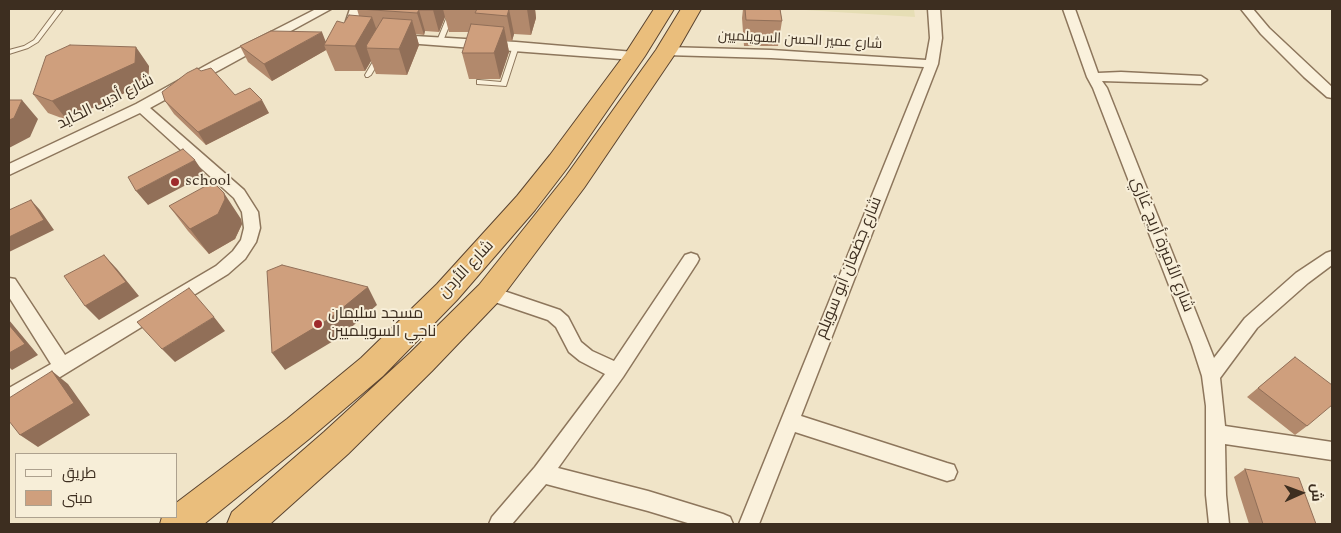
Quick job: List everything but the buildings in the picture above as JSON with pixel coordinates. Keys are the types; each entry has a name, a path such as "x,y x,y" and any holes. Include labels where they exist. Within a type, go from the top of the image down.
{"highway":[{"name":"شارع الأردن","path":"177,524 298,429 372,366 447,292 526,203 634,56 664,9"},
{"name":"شارع الأردن","path":"244,524 336,443 421,362 489,293 575,182 666,51 691,9"}],"street":[{"path":"297,9 311,15"},
{"name":"شارع أديب الكايد","path":"9,170 141,107 218,64 325,9"},
{"path":"356,9 352,21 353,28 361,35 634,56"},
{"name":"شارع جضعان أبو سويلم","path":"749,524 932,64 936,38 934,9"},
{"path":"1069,9 1093,77 1121,76 1201,80"},
{"path":"1247,9 1308,74 1330,90"},
{"name":"شارع عمير الحسن السويلميين","path":"666,51 789,55 932,64"},
{"name":"شارع الأميرة أريج غازي","path":"1093,77 1100,88 1201,345 1211,376 1215,406 1216,494 1219,524"},
{"path":"9,398 222,270 248,242 252,228 250,212 239,194 141,107"},
{"path":"1211,376 1251,323 1302,278 1332,257"},
{"path":"499,524 542,474 617,370 691,258"},
{"path":"9,284 62,366"},
{"path":"489,293 554,315 562,322 575,347 586,356 617,370"},
{"path":"789,421 947,472"},
{"path":"1216,434 1332,451"},
{"path":"542,474 723,524"}],"lane":[{"path":"9,52 26,47 36,41 60,9"},
{"path":"440,41 451,14"},
{"path":"479,82 504,84 516,46"},
{"path":"368,75 381,53"}],"shaded area":[{"path":"789,9 914,9 915,17"}],"place":[{"name":"school","path":"175,182"},
{"name":"مسجد سليمان ناجي السويلميين","path":"318,324"}]}
